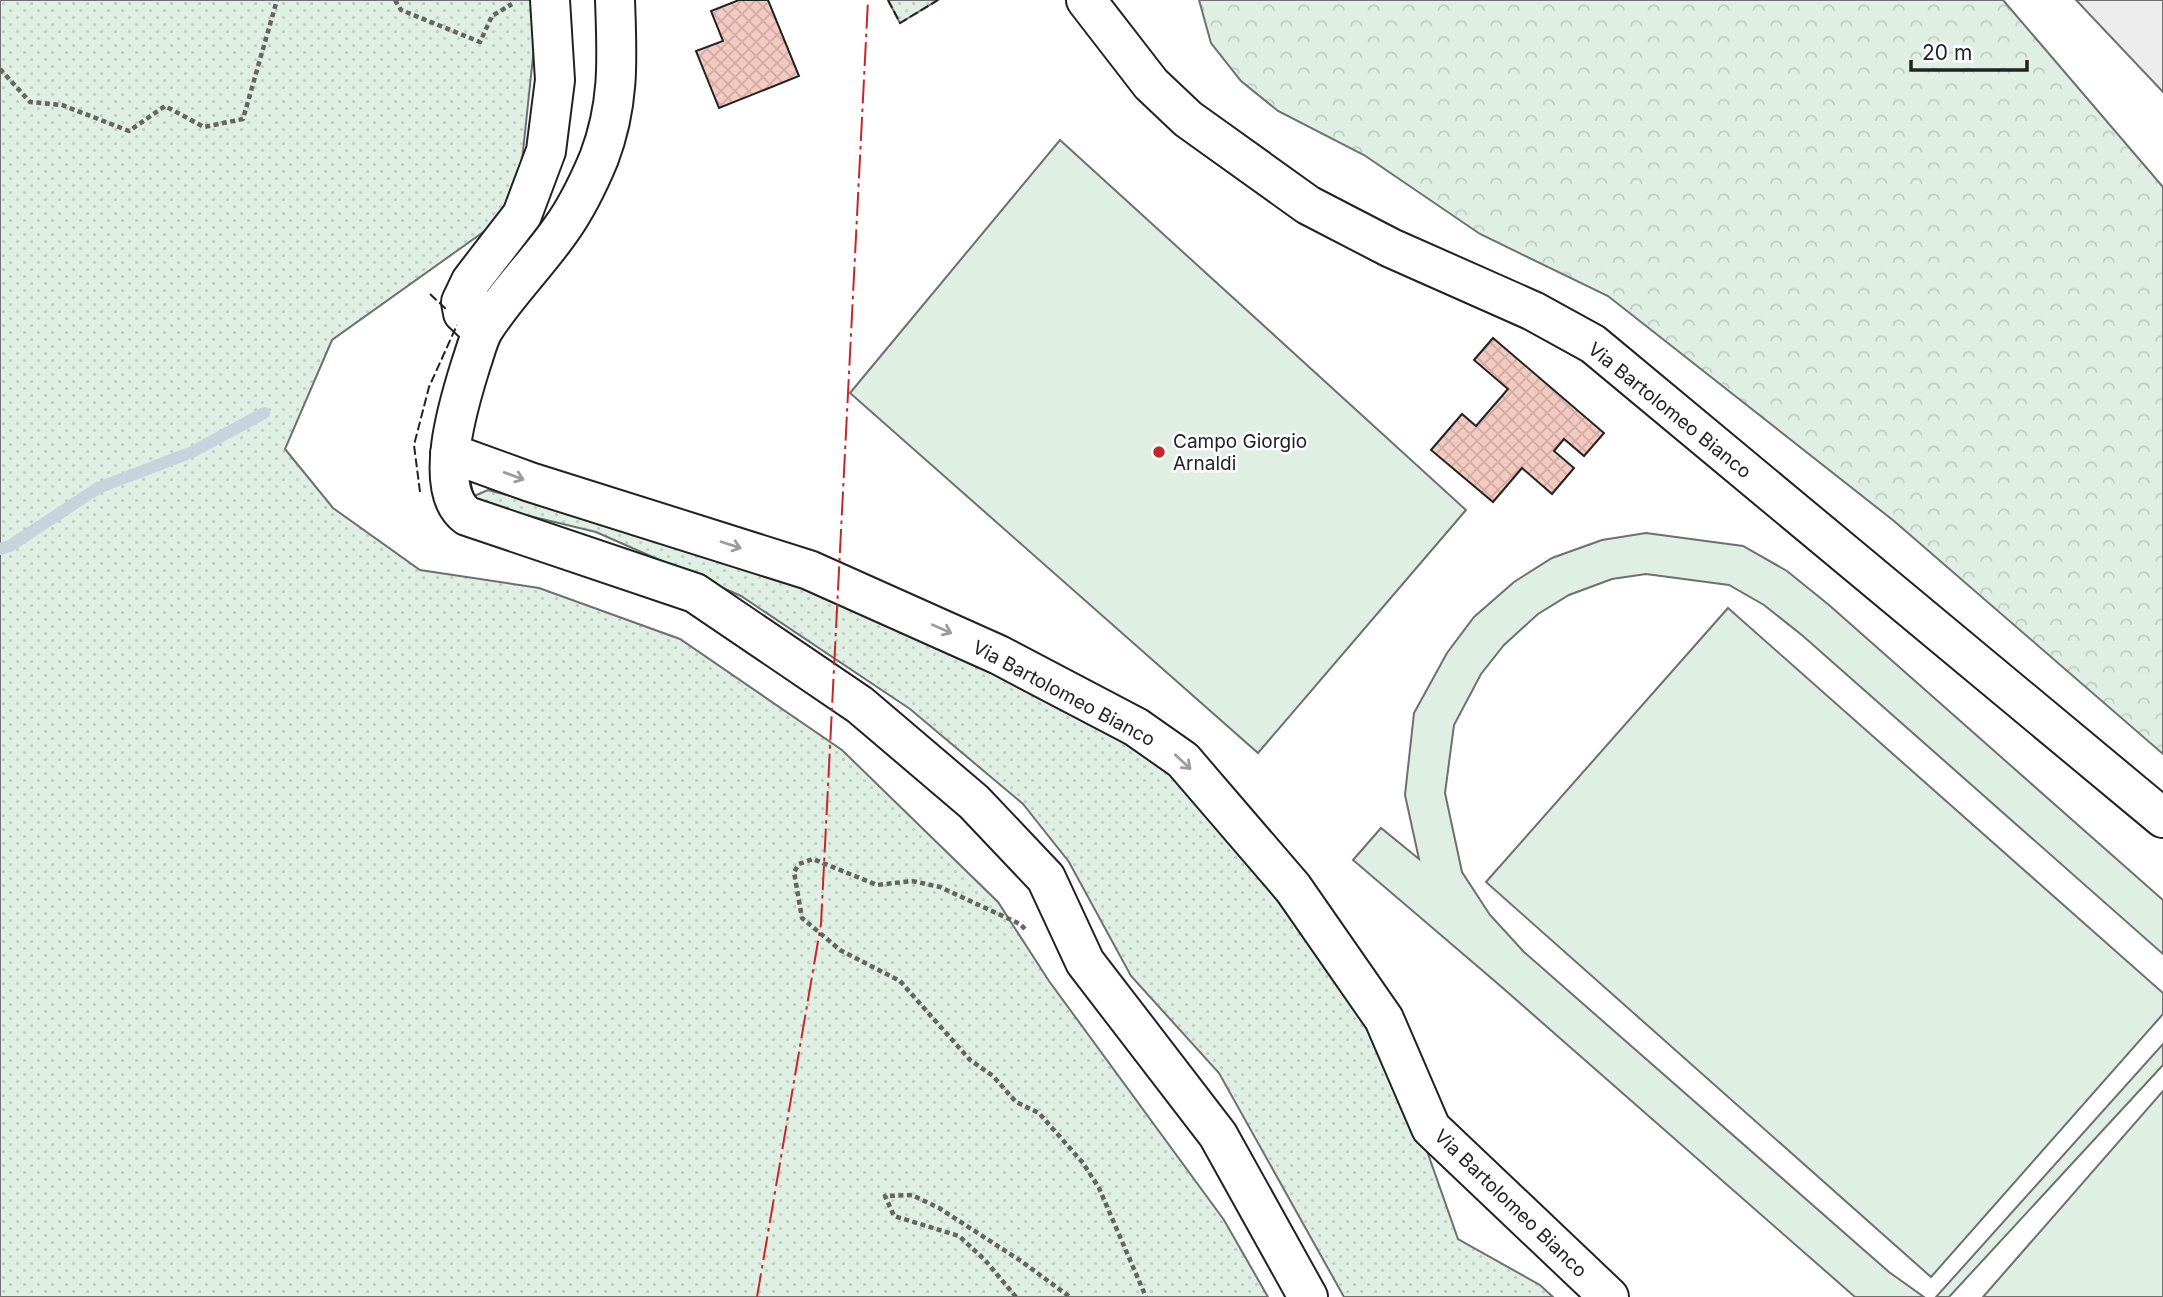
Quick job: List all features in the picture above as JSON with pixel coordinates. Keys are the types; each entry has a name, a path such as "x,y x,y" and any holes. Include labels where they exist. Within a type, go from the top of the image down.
{"street":[{"path":"482,331 463,313 461,302 471,281 522,215 546,151 555,80 550,0"},
{"path":"615,0 617,81 611,119 583,194 563,228 482,331 463,390 450,453 452,493 456,505 467,516 695,593 860,705 974,802 1046,878 1085,962 1219,1135 1308,1297"},
{"name":"Via Bartolomeo Bianco","path":"1086,0 1151,84 1188,119 1308,205 1391,248 1533,311 1593,344 2163,818"},
{"name":"Via Bartolomeo Bianco","path":"450,453 530,482 809,570 999,655 1136,727 1183,760 1293,888 1384,1019 1432,1128 1609,1297"}],"path":[{"path":"0,69 30,102 62,105 129,131 165,106 204,127 243,118 277,0"},
{"path":"395,0 401,10 480,43 492,16 518,0"},
{"path":"1028,932 1020,924 940,887 912,881 877,885 813,859 799,864 794,872 802,918 840,950 901,981 970,1060 993,1076 1016,1102 1039,1113 1083,1163 1099,1188 1146,1297"},
{"path":"1016,1297 985,1260 959,1236 894,1216 885,1196 912,1195 939,1208 1021,1261 1070,1297"}],"green space":[{"path":"0,0 539,0 517,208 332,340 285,449 333,508 420,570 539,588 680,639 842,750 998,902 1049,981 1224,1220 1268,1297 0,1297"},
{"path":"888,0 938,0 900,23"},
{"path":"1199,0 2003,0 2163,187 2163,754 1894,521 1608,296 1480,234 1364,155 1278,111 1241,81 1211,43"},
{"name":"Campo Giorgio Arnaldi","path":"1060,140 1466,510 1258,753 850,393"},
{"path":"488,490 697,547 903,625 1127,740 1189,788 1337,977 1401,1077 1458,1239 1540,1285 1553,1297 1344,1297 1219,1073 1131,976 1069,862 1023,804 910,709 741,596 596,532 480,504 474,496"},
{"path":"1646,533 1743,546 1787,571 2163,900 2163,954 1803,636 1764,605 1729,585 1646,574 1612,579 1569,595 1538,614 1504,645 1481,674 1454,725 1445,793 1462,872 1490,915 1524,952 1889,1272 1924,1297 1855,1297 1353,860 1381,828 1419,859 1405,795 1414,713 1447,653 1474,617 1514,582 1552,558 1602,540"},
{"path":"1728,608 2163,993 2163,1014 1931,1277 1486,882"},
{"path":"2163,1044 2163,1065 1949,1297 1936,1297"},
{"path":"2163,1091 2163,1297 1983,1297"}],"shaded area":[{"path":"2076,0 2163,0 2163,92"}],"building":[{"path":"739,0 768,0 799,76 719,108 696,51 723,41 711,11"},
{"path":"1493,338 1604,433 1584,456 1564,439 1554,451 1574,468 1552,494 1522,468 1493,502 1431,450 1462,414 1476,426 1508,389 1474,360"}],"waterway":[{"path":"0,549 10,546 98,488 192,452 264,413"}],"fence":[{"path":"888,0 900,23 938,0"},
{"path":"430,294 446,309"},
{"path":"420,492 414,445 429,387 457,325"}],"power":[{"path":"757,1297 821,924 868,0"}],"place":[{"name":"Campo Giorgio Arnaldi","path":"1159,452"}]}
